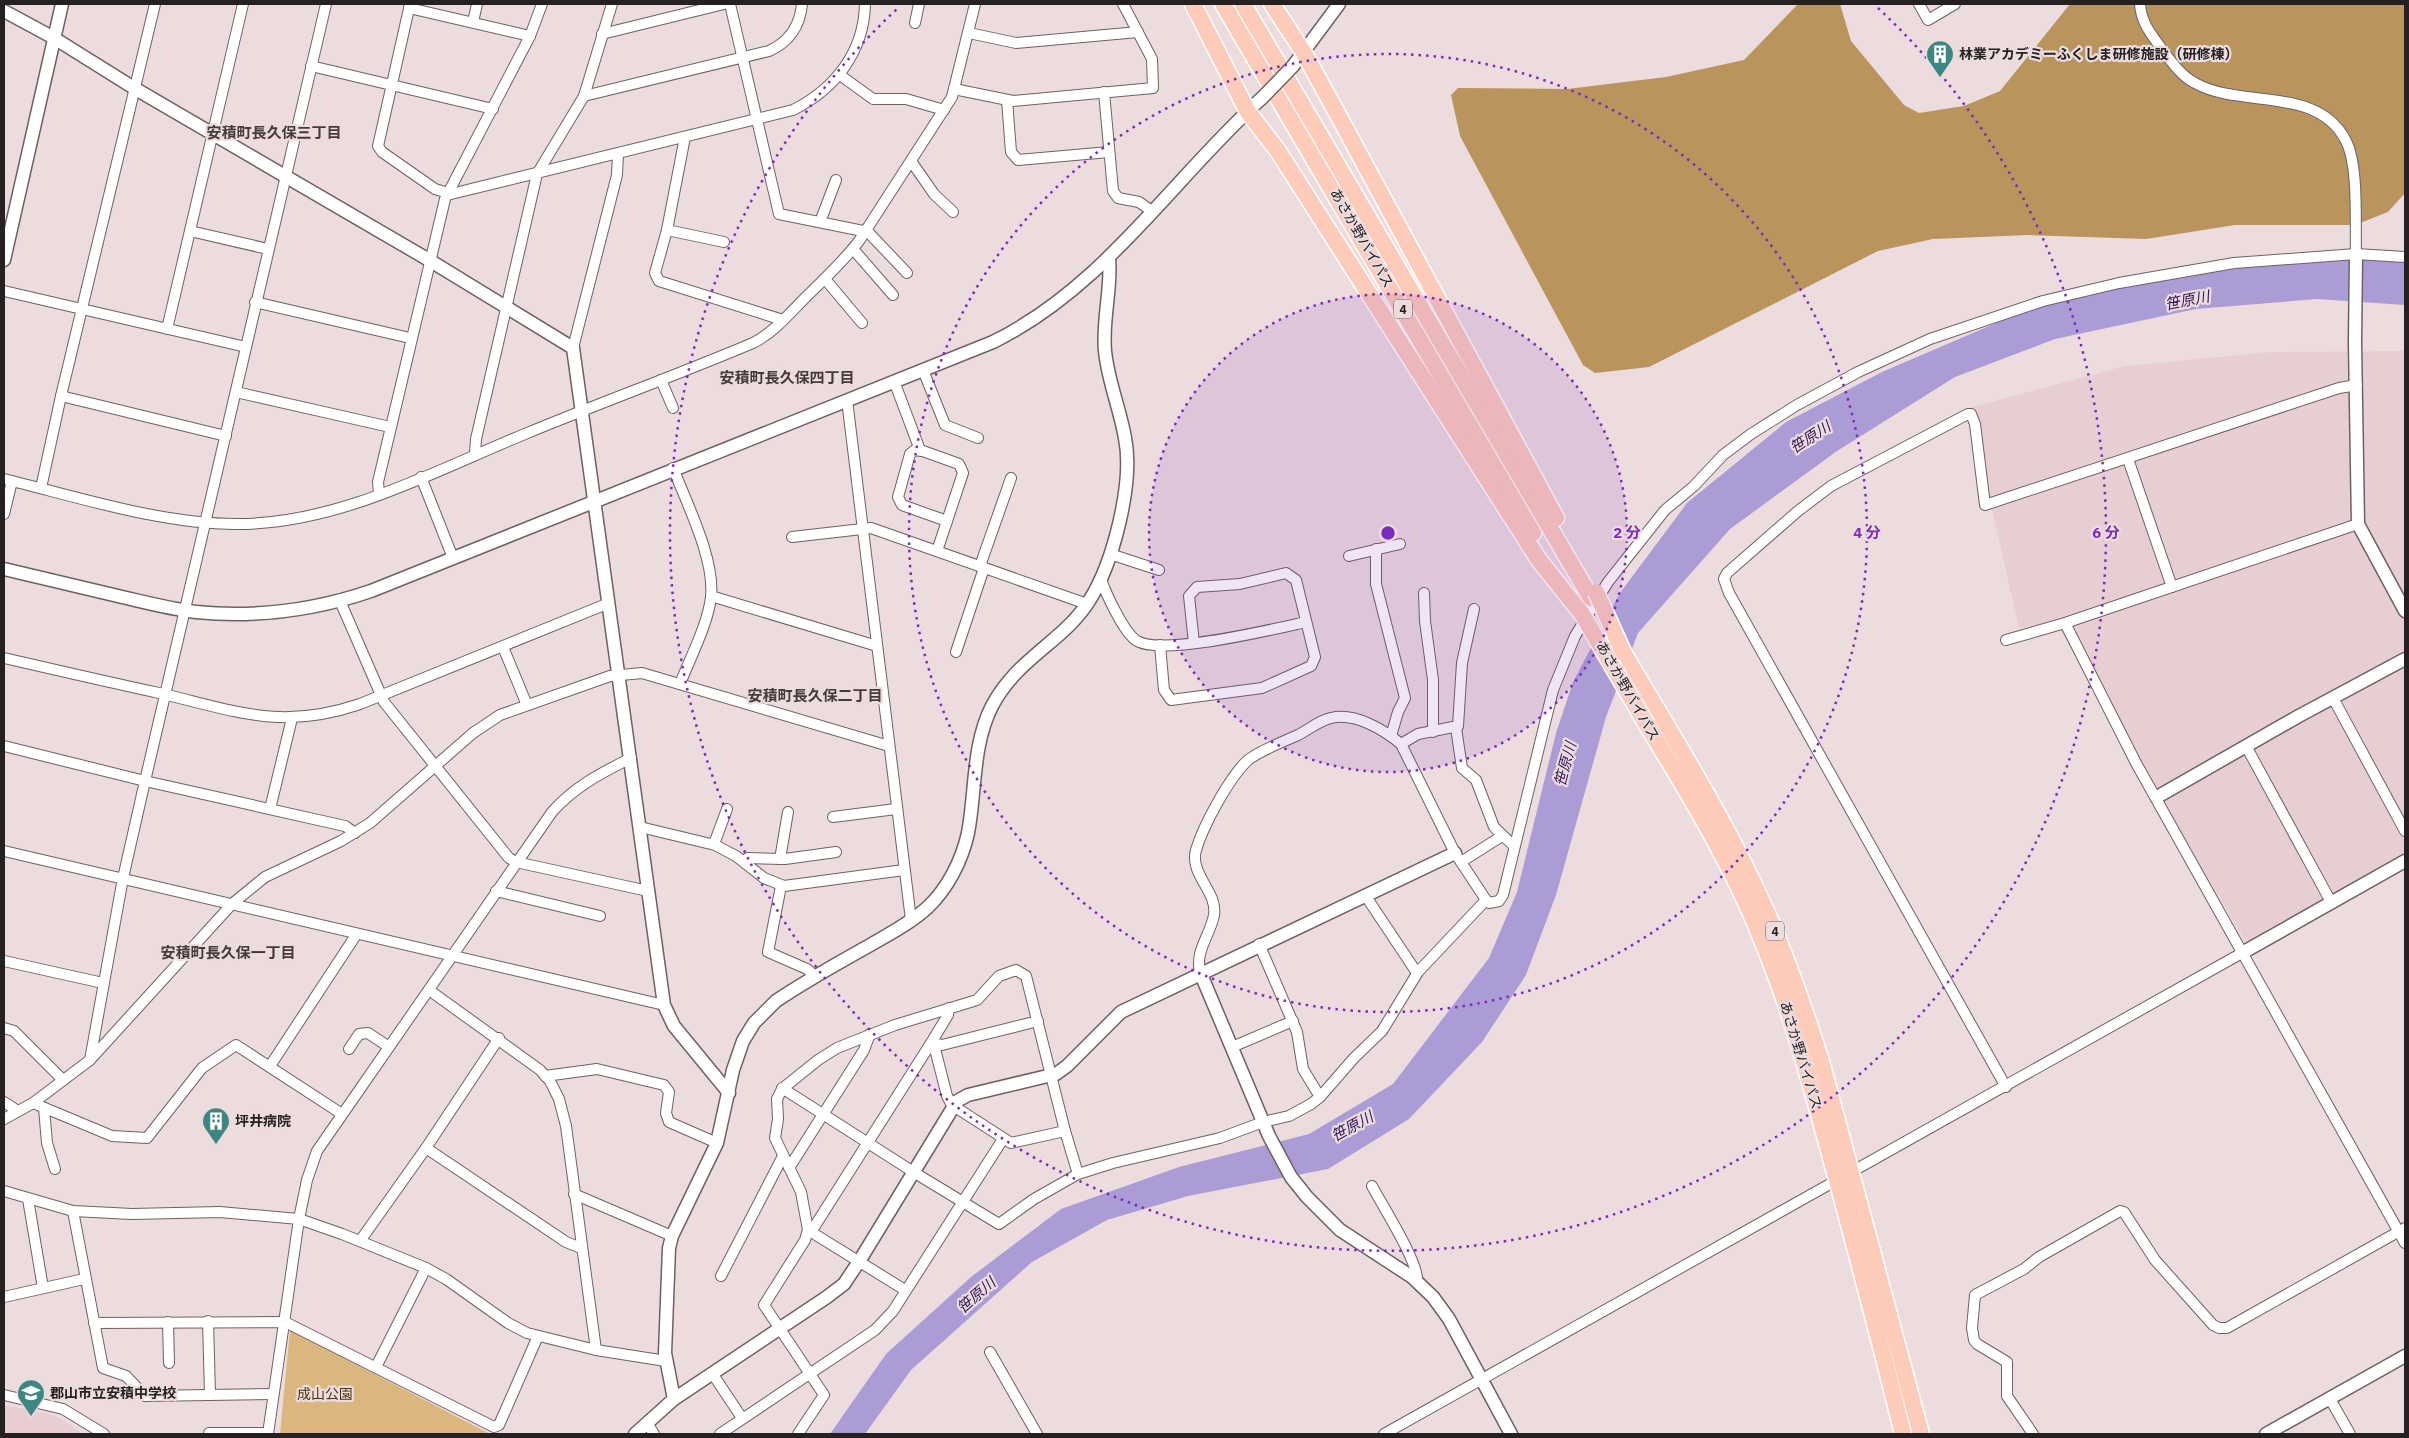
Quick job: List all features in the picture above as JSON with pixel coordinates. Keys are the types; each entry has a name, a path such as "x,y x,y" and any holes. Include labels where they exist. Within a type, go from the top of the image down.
{"highway":[{"path":"1194,4 1248,112 1278,150 1539,560 1582,614"},
{"name":"あさか野バイパス","path":"1223,4 1702,816 1762,939 1844,1175 1921,1434"},
{"name":"あさか野バイパス","path":"1242,4 1593,595 1623,652 1719,818 1755,886 1802,1000 1822,1061 1844,1175 1903,1434"},
{"path":"1272,4 1304,53 1593,595"}],"street":[{"path":"4,260 62,4"},
{"path":"41,488 60,396 155,4"},
{"path":"167,329 243,4"},
{"path":"90,1060 123,878 226,436 255,302 326,4"},
{"path":"473,22 477,4"},
{"path":"379,494 378,482 410,338 447,193 530,36 542,4"},
{"path":"475,454 476,439 536,174 584,96 612,4"},
{"path":"602,34 724,4"},
{"path":"730,4 779,214 866,231 877,239 907,273"},
{"path":"584,96 769,51 788,39 798,24 802,4"},
{"path":"530,36 409,6 390,84 378,141 379,148 435,189 447,193 462,192 793,110 820,95 840,75 852,57 860,36 865,4"},
{"path":"915,22 919,4"},
{"path":"4,514 8,480 157,515 206,523 241,524 298,518 340,508 379,494 582,410 753,344 783,320 825,279 853,249 866,231 944,110 954,89 975,4"},
{"path":"954,89 1007,100 1153,88 1152,60 1123,4"},
{"path":"4,569 184,610 222,613 266,613 297,610 340,601 372,591 673,468 993,342 1036,318 1074,290 1109,258 1293,66 1339,4"},
{"path":"1919,4 1928,20 1955,4"},
{"path":"2140,4 2146,28 2172,62 2193,83 2226,95 2298,105 2323,115 2346,141 2352,162 2355,257 2354,343 2358,524 2405,611"},
{"path":"4,11 54,38 134,88 429,260 573,348"},
{"path":"969,33 1016,43 1138,32"},
{"path":"311,66 493,109"},
{"path":"840,75 873,99 906,99 944,110"},
{"path":"1104,92 1112,189 1117,196 1138,202 1153,212"},
{"path":"1007,100 1011,152 1018,160 1109,152"},
{"path":"685,137 667,230 655,273 659,281 783,320"},
{"path":"618,154 617,175 573,348 664,1006 674,1026 729,1093"},
{"path":"911,161 934,194 953,212"},
{"path":"820,222 836,180"},
{"path":"667,230 724,242"},
{"path":"190,231 268,250"},
{"path":"853,249 893,295"},
{"path":"1511,1434 1445,1312 1417,1282 1351,1238 1323,1215 1291,1177 1263,1122 1200,972 1198,962 1201,948 1214,914 1213,902 1196,865 1196,851 1226,786 1248,760 1331,718 1358,720 1391,736 1401,744 1458,857 1486,900 1494,903 1499,901 1503,895 1553,690 1575,636 1608,582 1665,510 1694,486 1723,455 1751,434 1797,405 1867,368 1930,339 2043,301 2118,283 2234,263 2355,257 2405,257"},
{"path":"674,1399 666,1361 669,1248 672,1236 717,1143 737,1058 746,1035 754,1023 776,1001 911,920 935,899 946,885 960,858 968,833 982,733 994,702 1019,668 1073,620 1087,604 1101,580 1110,554 1126,483 1128,460 1126,438 1111,388 1104,350 1105,314 1110,286 1109,258"},
{"path":"825,279 862,323"},
{"path":"4,291 246,348"},
{"path":"255,302 410,338"},
{"path":"923,370 944,425 978,438"},
{"path":"661,380 673,408"},
{"path":"894,381 922,451"},
{"path":"2006,1087 1724,580 1727,573 1798,511 1831,486 1968,414 1971,414 1975,424 1985,505 2339,388 2356,385"},
{"path":"236,392 390,428"},
{"path":"60,396 226,436"},
{"path":"847,400 911,920"},
{"path":"937,551 964,473 959,464 915,450 910,454 898,497 902,504 947,521"},
{"path":"2128,459 2172,587"},
{"path":"673,468 707,558 710,570 711,596 707,615 680,684"},
{"path":"421,477 453,558"},
{"path":"956,652 1010,478"},
{"path":"2006,640 2065,623 2358,524"},
{"path":"792,537 871,528 1087,604"},
{"path":"1349,556 1400,544"},
{"path":"1376,549 1376,584 1405,698 1398,712 1391,736"},
{"path":"1110,554 1159,570"},
{"path":"1160,645 1164,690 1171,700 1234,694 1262,688 1312,664 1315,655 1296,580 1286,573 1240,584 1199,587 1189,596 1194,643"},
{"path":"1101,580 1109,598 1133,638 1146,644 1194,643 1229,639 1306,622"},
{"path":"1424,593 1425,621 1433,680 1433,732"},
{"path":"711,596 877,646"},
{"path":"340,601 380,696 507,857 516,862 648,891"},
{"path":"4,658 218,709 254,716 292,718 333,713 380,696 609,603"},
{"path":"1474,609 1462,663 1459,720 1456,728 1462,768 1476,780 1492,824 1514,846"},
{"path":"2065,623 2136,763 2242,953 2402,1230 2405,1244"},
{"path":"503,646 527,705"},
{"path":"2156,797 2405,659"},
{"path":"4,1119 33,1103 90,1060 232,904 265,877 355,833 388,809 485,724 500,715 619,674 642,673 889,746"},
{"path":"2333,698 2405,832"},
{"path":"270,809 292,718"},
{"path":"1401,744 1418,734 1456,728"},
{"path":"4,746 145,781 345,826 355,833"},
{"path":"2246,746 2331,902"},
{"path":"209,1433 268,1434 299,1219 314,1159 342,1114 516,862 564,798 594,776 630,758"},
{"path":"714,844 728,808"},
{"path":"833,817 896,809"},
{"path":"780,859 788,812"},
{"path":"640,827 714,844 743,861 764,878 781,886 795,886 904,870"},
{"path":"635,1434 650,1429 674,1399 844,1284 957,1101 968,1096 1052,1076 1067,1066 1121,1012 1200,972 1364,895 1458,857 1502,836"},
{"path":"4,851 664,1006"},
{"path":"743,861 748,858 780,859 836,852"},
{"path":"1384,1434 1844,1175 2006,1087 2405,861"},
{"path":"781,886 768,952 808,969 815,976"},
{"path":"496,891 600,916"},
{"path":"1364,895 1417,973"},
{"path":"782,1088 914,1173 999,1224 1034,1199 1078,1174 1113,1163 1220,1138 1297,1112 1320,1097 1354,1058 1382,1031 1397,1010 1417,973 1486,900"},
{"path":"270,1066 356,934"},
{"path":"1260,944 1299,1038 1303,1069 1320,1097"},
{"path":"4,961 103,983"},
{"path":"905,1290 860,1260 810,1231 801,1192 775,1136 778,1119 777,1099 782,1088 831,1052 870,1034 977,1000 999,976 1016,970 1026,976 1065,1131 1078,1174"},
{"path":"428,990 534,1064 555,1090 565,1118 596,1350"},
{"path":"798,1434 824,1395 765,1308 764,1302 867,1142 933,1044 948,1015 949,1008"},
{"path":"933,1044 942,1045 1038,1021"},
{"path":"1232,1047 1293,1021"},
{"path":"4,1028 14,1031 63,1080"},
{"path":"349,1049 359,1034 368,1033 389,1047"},
{"path":"789,1168 864,1050 870,1034"},
{"path":"360,1241 426,1148 499,1038"},
{"path":"933,1044 947,1096 954,1108 1003,1139 1016,1144 1065,1131"},
{"path":"33,1103 112,1136 146,1138 202,1068 236,1045 342,1114"},
{"path":"545,1076 597,1069 664,1085 669,1092 666,1113 669,1122 717,1143"},
{"path":"4,1102 18,1111"},
{"path":"44,1108 47,1143 55,1168"},
{"path":"720,1434 811,1375 875,1330 893,1310 1003,1139"},
{"path":"426,1148 566,1242 581,1248"},
{"path":"721,1276 783,1156"},
{"path":"1372,1186 1418,1275 1417,1282"},
{"path":"4,1191 73,1211 132,1214 220,1212 299,1219 426,1268 446,1278 508,1323 538,1336 596,1350 666,1361"},
{"path":"574,1194 672,1236"},
{"path":"28,1199 43,1288"},
{"path":"73,1211 84,1279 103,1368 126,1376 145,1396 273,1394"},
{"path":"2033,1434 2007,1396 2006,1362 1977,1344 1973,1337 1975,1295 2024,1269 2039,1257 2089,1227 2120,1211 2124,1212 2155,1260 2213,1325 2219,1328 2227,1328 2402,1230"},
{"path":"376,1367 426,1268"},
{"path":"4,1297 84,1279"},
{"path":"208,1321 210,1394"},
{"path":"168,1322 169,1363"},
{"path":"94,1323 285,1322 489,1426 496,1427 499,1425 538,1336"},
{"path":"990,1352 1037,1434"},
{"path":"2266,1434 2405,1356"},
{"path":"712,1373 742,1418"},
{"path":"4,1395 63,1409 104,1434"},
{"path":"2330,1399 2350,1434"}],"shaded area":[{"path":"1798,4 1840,4 1851,41 1904,105 1919,113 1964,106 2000,91 2070,4 2405,4 2405,193 2388,212 2355,225 2235,225 2146,239 2028,235 1933,239 1878,251 1649,367 1595,373 1583,365 1460,136 1451,95 1458,88 1567,89 1666,77 1744,60"},
{"path":"2405,351 2405,855 2248,946 2055,622 2019,628 1969,408 2125,366 2273,352"},
{"name":"郡山市立安積中学校","path":"4,1405 50,1414 65,1421 83,1434 4,1434"}],"green space":[{"name":"成山公園","path":"290,1330 490,1434 280,1434"}],"water":[{"name":"笹原川","path":"2312,254 2405,259 2405,305 2317,299 2196,309 2055,339 1955,377 1837,451 1730,529 1638,633 1606,717 1556,895 1526,975 1482,1042 1409,1119 1328,1169 1188,1196 1107,1220 1032,1262 911,1370 865,1434 830,1434 886,1354 971,1277 1061,1209 1179,1167 1309,1134 1393,1084 1489,958 1517,892 1556,733 1573,682 1620,593 1687,503 1786,422 1882,372 2038,305 2158,276"}],"place":[{"name":"林業アカデミーふくしま研修施設（研修棟）","path":"1940,78"},
{"name":"坪井病院","path":"216,1145"},
{"name":"郡山市立安積中学校","path":"31,1417"}],"district":[{"name":"安積町長久保三丁目","path":"274,132"},
{"name":"安積町長久保四丁目","path":"787,377"},
{"name":"安積町長久保二丁目","path":"815,695"},
{"name":"安積町長久保一丁目","path":"228,952"}]}
